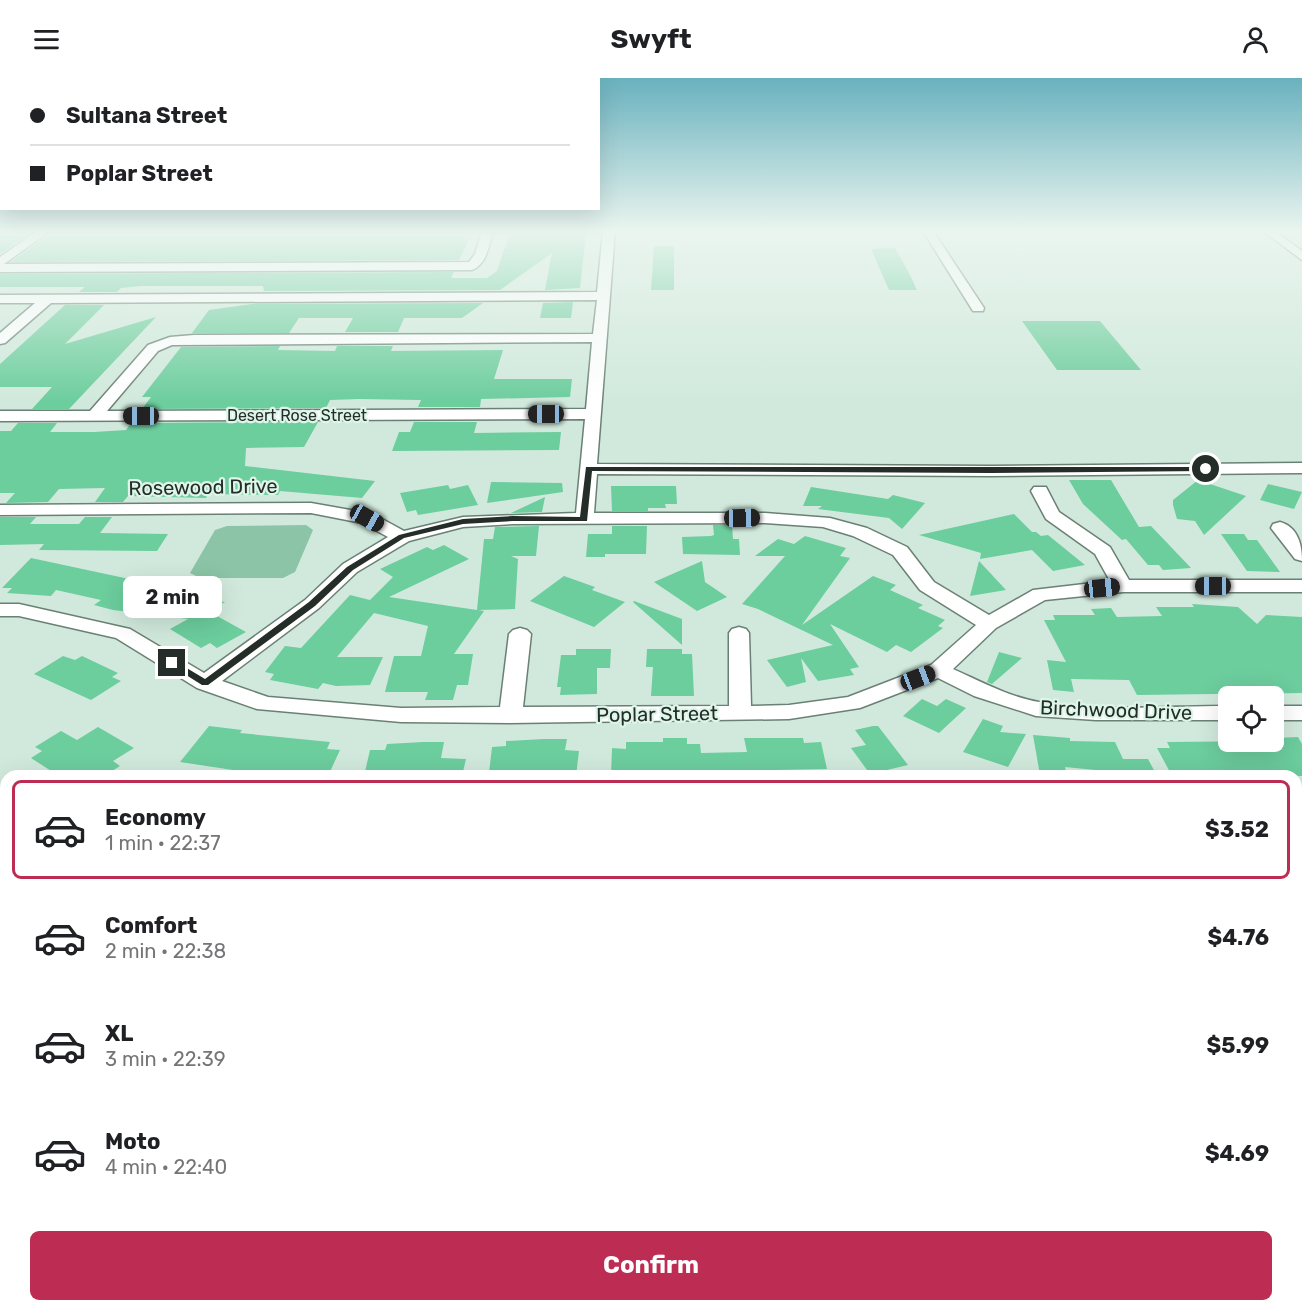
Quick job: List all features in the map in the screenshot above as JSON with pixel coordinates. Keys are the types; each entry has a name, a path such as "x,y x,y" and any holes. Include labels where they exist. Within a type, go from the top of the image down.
{"street":[{"path":"179,299 188,288"},
{"path":"584,519 604,288"},
{"path":"965,288 978,308"},
{"path":"0,300 603,296"},
{"path":"1,338 47,300"},
{"path":"94,416 153,348 170,341 600,338"},
{"name":"Desert Rose Street","path":"0,416 593,414"},
{"path":"588,469 1003,471 1302,468"},
{"path":"1040,491 1052,515 1103,551 1123,586"},
{"name":"Rosewood Drive","path":"0,510 311,508 367,518 402,537"},
{"path":"205,683 312,604 350,568 402,537 463,522 513,519 765,518 824,522 860,532 900,551 927,586 989,624"},
{"path":"1280,528 1302,555"},
{"name":"Poplar Street","path":"0,610 19,610 123,633 205,683 265,704 400,715 741,713 789,712 852,703 939,670 989,624 1040,594 1123,586 1302,586"},
{"path":"739,633 741,713"},
{"path":"510,716 520,634"},
{"name":"Birchwood Drive","path":"939,670 982,691 1036,709 1096,713 1218,713"},
{"path":"1284,713 1302,713"}],"green space":[{"path":"306,525 313,530 295,572 283,578 200,578 190,573 215,530 227,526"}],"building":[{"path":"83,288 121,288 117,292 79,292"},
{"path":"263,288 502,288 500,290 264,291"},
{"path":"651,288 674,288 674,290"},
{"path":"888,288 917,290 889,290"},
{"path":"573,302 571,318 540,318 543,303"},
{"path":"483,303 462,318 404,318 398,332 345,332 353,318 299,318 289,333 192,333 209,310 252,304"},
{"path":"65,305 104,305 65,344 156,317 69,409 32,409 52,387 0,387 0,364"},
{"path":"1022,321 1100,321 1141,370 1057,370"},
{"path":"280,346 278,350 335,351 337,346 393,346 391,351 503,350 494,379 572,379 570,397 481,399 480,407 418,407 421,400 359,399 330,400 326,408 142,409 151,397 142,397 181,347"},
{"path":"318,422 304,447 246,448 245,466 375,481 362,498 280,491 278,495 208,494 206,498 128,496 123,502 95,502 105,488 59,489 48,502 6,503 15,493 0,493 0,431 11,431 18,423 57,423 50,432 94,432 126,430 131,423"},
{"path":"414,422 477,422 474,433 561,432 559,450 392,451 399,432 410,432"},
{"path":"1069,480 1111,480 1139,527 1151,526 1191,568 1163,570 1159,565 1148,565 1126,539 1122,540 1083,504"},
{"path":"1198,480 1246,496 1204,535 1195,521 1177,519 1173,505 1173,500"},
{"path":"491,482 562,483 563,492 487,503"},
{"path":"1268,484 1302,492 1294,509 1260,500"},
{"path":"448,485 450,489 468,485 478,505 418,515 416,510 407,512 400,493"},
{"path":"611,486 676,486 677,504 665,504 666,508 648,508 648,511 612,511"},
{"path":"811,487 888,499 893,495 925,503 902,529 889,518 818,509 822,506 803,506"},
{"path":"545,497 542,512 511,513"},
{"path":"1014,514 1032,532 1041,536 1048,535 1085,565 1053,571 1032,550 980,559 981,553 919,535"},
{"path":"0,517 36,517 30,524 79,524 85,517 112,517 100,533 168,534 157,551 39,550 44,544 0,545"},
{"path":"713,525 732,525 733,539 739,539 740,555 683,554 682,537 714,535"},
{"path":"539,526 536,556 511,556 518,559 515,609 478,610 484,611 454,654 473,654 468,685 457,685 453,700 425,700 428,692 385,692 394,656 421,656 428,626 374,613 337,657 383,657 370,685 336,686 323,683 318,689 270,680 274,674 265,672 285,646 301,648 350,595 370,600 393,577 380,569 427,547 433,550 444,545 469,559 389,597 477,610 484,539 493,539 495,527"},
{"path":"612,526 647,526 646,554 605,554 605,557 586,557 588,534 612,534"},
{"path":"1221,534 1244,534 1248,540 1257,540 1280,572 1247,571"},
{"path":"805,536 846,548 840,556 850,558 802,625 873,576 896,585 890,590 923,605 918,608 945,620 938,626 943,628 911,652 896,645 887,652 830,624 859,667 850,669 854,675 818,681 801,658 806,682 787,687 767,660 833,645 758,609 742,604 785,556 755,556 778,539 794,544"},
{"path":"31,558 171,586 164,593 225,602 208,611 246,632 217,648 210,643 201,648 170,629 188,619 113,610 94,605 101,600 56,590 51,596 7,593 12,588 2,588"},
{"path":"702,561 705,582 727,597 697,611 654,582"},
{"path":"979,561 1006,590 970,596"},
{"path":"564,576 595,587 592,590 625,602 594,627 530,601"},
{"path":"633,602 682,619 682,645"},
{"path":"1192,604 1238,607 1257,624 1266,615 1302,617 1302,693 1284,693 1284,686 1218,686 1218,694 1137,695 1129,680 1071,679 1074,692 1053,690 1047,660 1066,662 1044,620 1055,620 1053,615 1095,615 1091,609 1111,608 1117,617 1162,616 1156,607 1194,607"},
{"path":"576,649 611,649 610,668 597,668 597,694 560,695 561,687 557,687 561,655 576,655"},
{"path":"647,649 682,649 682,654 692,654 694,696 651,696 653,667 646,667"},
{"path":"999,652 1022,658 992,684 987,682"},
{"path":"63,656 75,660 82,656 118,673 112,677 121,681 91,700 34,674"},
{"path":"922,699 937,706 946,699 966,708 939,733 903,716"},
{"path":"983,719 1003,726 1000,732 1026,734 1008,767 963,752"},
{"path":"209,726 242,730 240,733 330,742 327,749 340,750 331,770 233,770 180,762"},
{"path":"878,726 908,765 887,770 867,770 851,748 866,745 855,730"},
{"path":"98,727 134,748 113,761 120,766 114,770 50,770 31,758 42,751 35,747 61,731 77,740"},
{"path":"1033,735 1070,738 1070,741 1115,742 1123,759 1148,759 1154,770 1096,770 1065,767 1066,770 1039,770"},
{"path":"1298,737 1302,744 1302,770 1169,770 1157,748 1170,748 1167,742 1218,742 1218,752 1284,752 1284,738"},
{"path":"663,738 687,738 687,744 700,744 701,753 747,752 744,738 803,738 804,743 821,742 827,769 611,770 612,748 626,749 626,742 663,742"},
{"path":"567,739 565,750 579,751 577,770 489,770 492,747 506,746 506,741"},
{"path":"444,742 441,758 466,759 463,770 365,770 370,750 385,750 387,744"}],"route":[{"path":"172,663 205,683 312,604 350,568 402,537 463,522 584,519 588,469 991,471 1206,469"}]}
